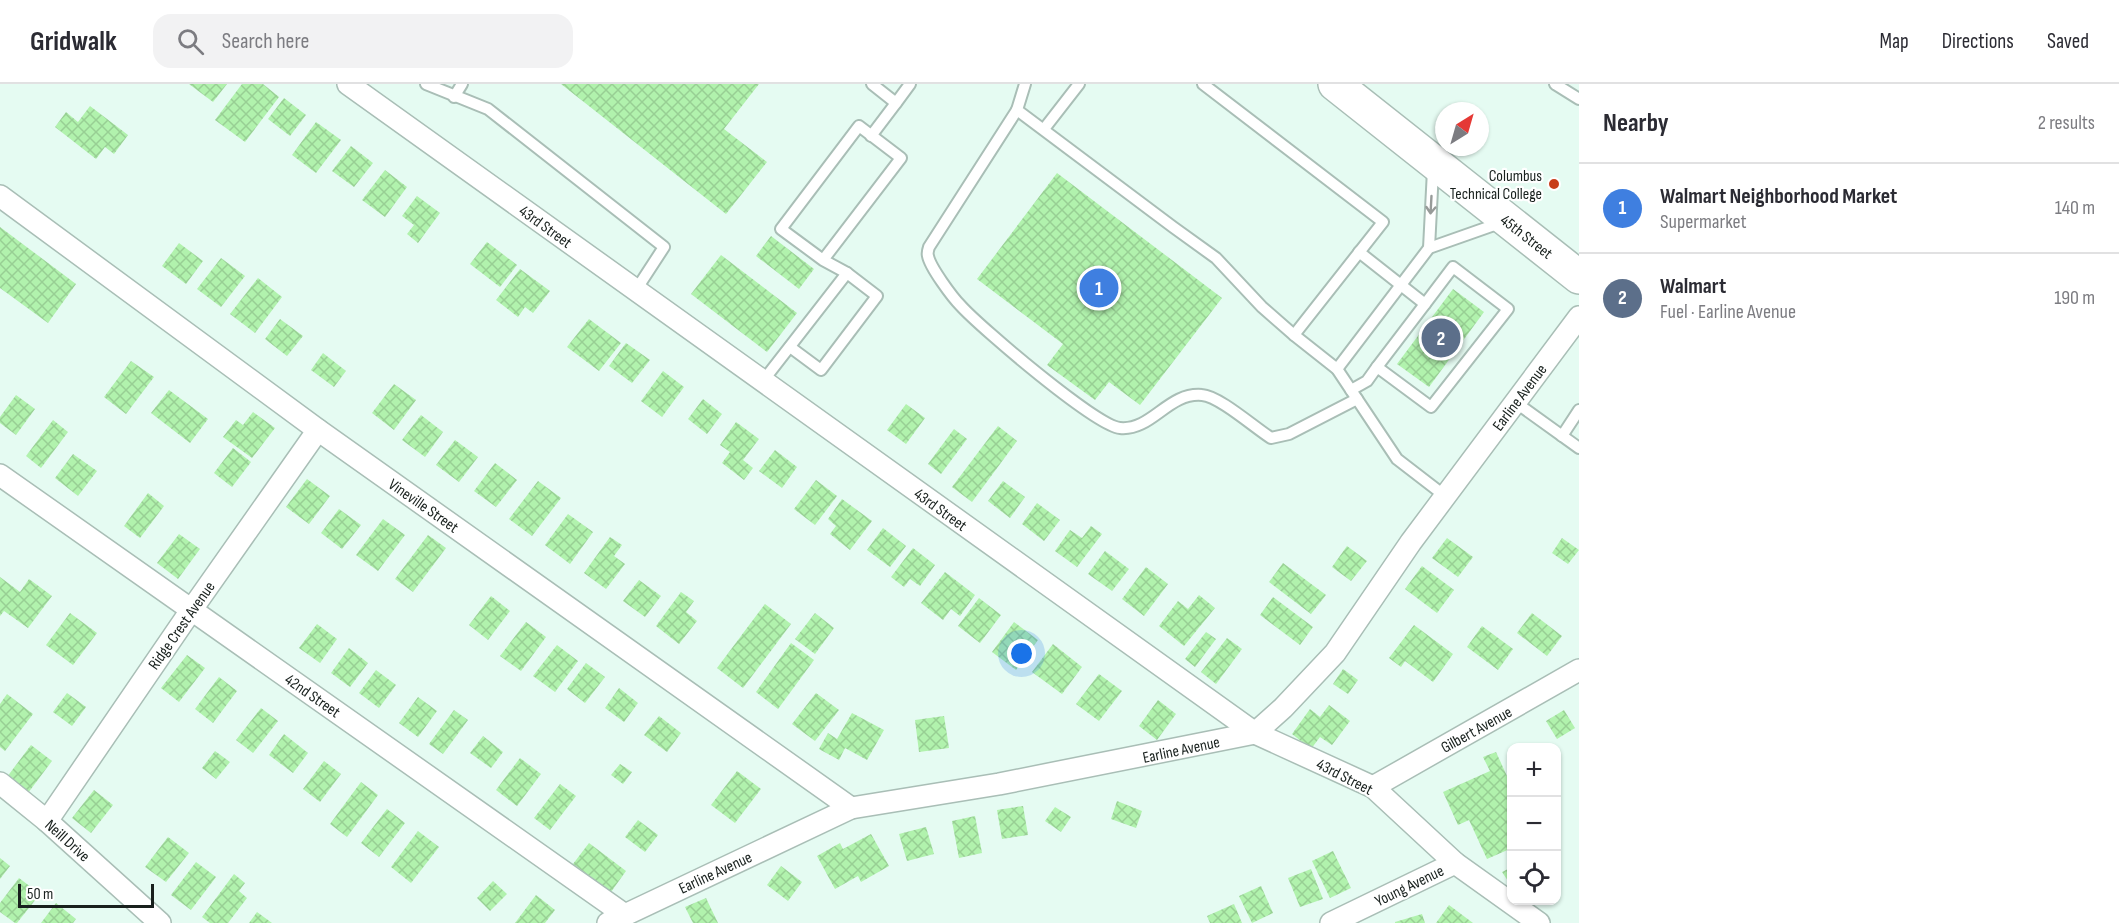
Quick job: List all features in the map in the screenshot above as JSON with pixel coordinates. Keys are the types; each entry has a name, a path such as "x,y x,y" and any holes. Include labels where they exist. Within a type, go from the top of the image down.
{"main road":[{"name":"45th Street","path":"1335,84 1579,277"}],"street":[{"name":"43rd Street","path":"356,86 1255,734 1373,787 1455,863 1539,923"},
{"name":"Vineville Street","path":"0,196 318,430 851,808"},
{"name":"Earline Avenue","path":"616,919 851,808 999,784 1255,734 1335,653 1411,542 1579,317"},
{"name":"Ridge Crest Avenue","path":"47,821 318,430"},
{"name":"42nd Street","path":"0,475 192,609 616,919"},
{"name":"Gilbert Avenue","path":"1373,787 1579,670"},
{"name":"Neill Drive","path":"0,783 47,821 160,923"},
{"name":"Young Avenue","path":"1331,923 1455,863"}],"lane":[{"path":"426,84 488,109 664,247 636,290"},
{"path":"454,97 462,84"},
{"path":"872,84 896,103"},
{"path":"872,135 910,84"},
{"path":"1025,84 1017,110 928,247 928,256 939,277 960,305 1031,367 1102,422 1118,428 1135,428 1154,417 1177,398 1203,394 1224,404 1271,438 1289,434 1354,395 1453,267 1508,309 1431,407 1377,368"},
{"path":"1044,129 1079,84"},
{"path":"1203,84 1383,222 1294,335"},
{"path":"1555,84 1579,99"},
{"path":"1017,110 1216,258 1263,307 1336,369 1397,459 1445,496"},
{"path":"790,347 821,370 876,296 847,273 823,260 781,229 859,126 902,159 823,260"},
{"path":"1429,248 1434,162"},
{"path":"1336,369 1429,248 1507,220"},
{"path":"1359,252 1425,304"},
{"path":"763,381 847,273"},
{"path":"1515,402 1579,448"},
{"path":"1562,436 1579,410"}],"building":[{"path":"189,84 227,84 213,102"},
{"path":"242,84 263,84 279,97 245,142 215,120"},
{"path":"561,84 759,84 724,129 767,162 726,214"},
{"path":"284,98 306,115 290,136 268,119"},
{"path":"90,106 128,135 114,154 105,147 96,159 55,127 66,112 78,122"},
{"path":"316,122 341,140 316,173 292,155"},
{"path":"351,146 373,163 354,187 332,171"},
{"path":"385,170 407,187 385,217 362,200"},
{"path":"1057,173 1222,298 1140,405 1109,382 1095,400 1047,365 1063,344 977,279"},
{"path":"417,196 440,213 418,243 407,234 414,225 402,216"},
{"path":"0,227 76,284 48,323 0,288"},
{"path":"771,236 814,269 799,289 756,256"},
{"path":"487,242 517,265 500,287 470,264"},
{"path":"179,243 203,261 186,284 162,266"},
{"path":"721,255 797,313 767,352 691,294"},
{"path":"221,258 245,276 221,307 197,289"},
{"path":"520,269 550,291 533,313 525,307 518,317 496,300"},
{"path":"258,278 282,297 255,333 230,314"},
{"path":"1453,289 1484,312 1429,387 1397,364"},
{"path":"280,319 303,336 287,356 265,339"},
{"path":"589,319 621,343 599,371 567,347"},
{"path":"626,343 650,360 632,383 609,366"},
{"path":"323,353 346,371 334,387 311,370"},
{"path":"131,361 154,377 126,414 104,397"},
{"path":"663,371 684,387 662,417 641,401"},
{"path":"394,384 416,400 394,430 372,413"},
{"path":"169,390 208,419 190,443 151,413"},
{"path":"16,395 35,409 16,435 0,423 0,417"},
{"path":"703,399 722,414 707,434 688,419"},
{"path":"906,404 925,418 906,444 887,430"},
{"path":"253,412 275,428 252,458 223,437 236,420 243,425"},
{"path":"421,415 443,432 425,457 402,440"},
{"path":"53,420 68,432 41,468 26,456"},
{"path":"736,422 759,439 743,460 753,468 744,480 722,463 730,452 720,445"},
{"path":"998,426 1017,441 972,502 952,487"},
{"path":"954,429 967,439 941,474 928,464"},
{"path":"455,440 478,457 459,482 436,465"},
{"path":"233,448 251,462 232,487 214,473"},
{"path":"775,450 797,467 782,488 759,471"},
{"path":"73,454 97,471 78,496 55,478"},
{"path":"495,463 517,480 496,507 474,491"},
{"path":"307,479 330,496 309,524 286,507"},
{"path":"816,480 837,496 815,525 794,509"},
{"path":"538,481 561,498 532,536 509,519"},
{"path":"1003,481 1025,497 1010,518 988,501"},
{"path":"148,493 164,506 140,538 124,526"},
{"path":"842,499 872,521 850,550 830,534 836,526 828,519"},
{"path":"1037,503 1060,520 1044,541 1022,524"},
{"path":"339,509 361,525 342,549 321,533"},
{"path":"568,514 593,532 570,564 545,545"},
{"path":"383,519 405,535 378,571 356,555"},
{"path":"1091,526 1102,534 1077,567 1055,551 1070,530 1082,538"},
{"path":"883,528 906,546 890,567 867,550"},
{"path":"179,534 200,549 178,579 157,563"},
{"path":"428,535 446,548 413,592 395,579"},
{"path":"610,537 622,545 614,556 625,564 606,589 584,573"},
{"path":"1447,538 1473,557 1458,577 1432,558"},
{"path":"1562,538 1579,550 1568,564 1552,553"},
{"path":"1347,546 1367,561 1351,581 1332,567"},
{"path":"913,548 935,565 920,586 910,579 904,587 891,577"},
{"path":"1105,551 1129,569 1112,591 1088,574"},
{"path":"1283,563 1326,595 1311,614 1269,582"},
{"path":"1422,566 1454,590 1437,613 1405,589"},
{"path":"1146,567 1168,584 1144,616 1122,599"},
{"path":"945,572 975,595 960,616 951,609 943,620 921,603"},
{"path":"0,577 20,592 29,579 52,596 28,628 4,611 0,616"},
{"path":"639,580 661,596 645,617 623,601"},
{"path":"681,592 694,601 686,612 697,621 679,644 656,626"},
{"path":"1199,595 1215,608 1184,646 1159,626 1178,601 1188,609"},
{"path":"491,596 510,611 488,640 469,625"},
{"path":"1273,597 1313,627 1300,645 1260,615"},
{"path":"979,598 1001,615 980,643 958,626"},
{"path":"765,604 791,624 743,688 717,668"},
{"path":"70,613 97,633 73,665 46,645"},
{"path":"815,613 834,628 815,654 795,639"},
{"path":"1532,613 1562,636 1547,656 1517,633"},
{"path":"526,622 546,637 521,671 500,656"},
{"path":"1014,622 1038,640 1016,670 992,652"},
{"path":"317,624 337,639 320,663 299,648"},
{"path":"1414,625 1453,654 1433,682 1405,661 1401,667 1389,658"},
{"path":"1482,626 1513,649 1498,670 1467,647"},
{"path":"1206,632 1216,639 1195,667 1185,659"},
{"path":"1227,638 1242,649 1216,684 1201,672"},
{"path":"791,643 814,660 778,709 756,692"},
{"path":"1053,644 1082,667 1062,694 1032,672"},
{"path":"557,645 578,661 555,692 533,676"},
{"path":"349,648 368,663 350,687 331,673"},
{"path":"187,655 205,668 179,702 161,688"},
{"path":"586,663 605,677 585,703 567,689"},
{"path":"1343,669 1358,680 1348,694 1333,684"},
{"path":"376,670 396,685 379,708 359,693"},
{"path":"1099,674 1122,691 1099,721 1076,704"},
{"path":"219,677 237,691 213,723 195,709"},
{"path":"619,688 638,703 624,722 605,708"},
{"path":"67,693 86,707 72,726 53,712"},
{"path":"816,693 839,710 815,741 792,724"},
{"path":"7,694 33,714 5,751 0,747 0,704"},
{"path":"418,697 437,711 418,737 399,723"},
{"path":"1158,700 1176,714 1157,740 1139,726"},
{"path":"1329,705 1350,721 1332,745 1320,737 1311,749 1292,734 1310,709 1320,717"},
{"path":"261,708 278,721 253,753 236,740"},
{"path":"454,710 468,720 443,754 429,744"},
{"path":"1564,710 1575,728 1557,739 1546,721"},
{"path":"852,713 884,730 867,760 845,748 839,760 819,749 828,733 837,739"},
{"path":"659,716 681,733 667,752 644,735"},
{"path":"944,716 949,748 919,752 915,720"},
{"path":"284,734 308,753 293,773 269,755"},
{"path":"483,736 503,752 491,768 470,753"},
{"path":"31,745 52,761 28,793 7,777"},
{"path":"215,751 230,762 216,779 202,768"},
{"path":"1496,752 1507,776 1507,850 1487,859 1469,820 1458,825 1443,792 1490,771 1483,757"},
{"path":"520,758 541,774 517,806 496,790"},
{"path":"324,761 341,774 320,802 303,789"},
{"path":"620,764 632,772 623,784 611,775"},
{"path":"737,771 761,789 735,823 711,805"},
{"path":"361,782 378,795 347,837 330,824"},
{"path":"560,784 576,796 550,830 534,818"},
{"path":"94,790 113,805 91,833 72,818"},
{"path":"1117,801 1142,811 1136,828 1111,819"},
{"path":"1023,806 1028,835 1002,839 997,810"},
{"path":"1055,807 1071,817 1061,832 1045,821"},
{"path":"387,809 405,823 379,857 361,843"},
{"path":"975,816 982,853 959,858 952,821"},
{"path":"638,820 658,835 645,852 625,837"},
{"path":"926,827 934,854 907,861 899,834"},
{"path":"418,831 439,847 411,883 391,867"},
{"path":"871,834 889,866 861,882 858,876 835,889 817,856 840,843 843,849"},
{"path":"168,837 189,853 166,882 145,867"},
{"path":"589,843 626,871 611,892 573,864"},
{"path":"1333,851 1351,888 1330,898 1312,861"},
{"path":"0,858 10,866 0,879"},
{"path":"196,862 216,877 191,910 171,895"},
{"path":"781,866 802,882 788,901 767,885"},
{"path":"1311,869 1323,899 1300,907 1288,878"},
{"path":"1507,870 1507,880 1502,872"},
{"path":"234,874 245,883 239,891 247,898 228,923 210,923 202,917"},
{"path":"19,878 40,894 15,923 0,912 0,903"},
{"path":"493,881 507,894 490,911 477,898"},
{"path":"1261,886 1273,913 1252,923 1239,896"},
{"path":"536,895 555,910 545,923 515,923"},
{"path":"706,898 718,923 693,923 685,907"},
{"path":"56,903 76,919 73,923 41,923"},
{"path":"1234,904 1242,923 1210,923 1207,916"},
{"path":"1449,905 1473,923 1436,923"},
{"path":"257,912 272,923 249,923"},
{"path":"1422,914 1425,923 1395,923 1395,922"}],"place":[{"name":"Columbus Technical College","path":"1554,184"},
{"name":"Walmart Neighborhood Market","path":"1099,288"},
{"name":"Walmart","path":"1441,338"}]}
